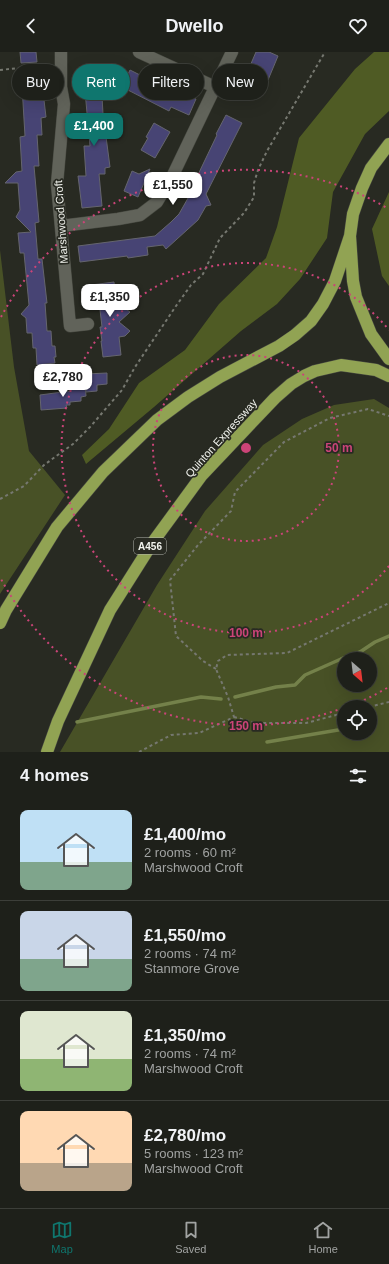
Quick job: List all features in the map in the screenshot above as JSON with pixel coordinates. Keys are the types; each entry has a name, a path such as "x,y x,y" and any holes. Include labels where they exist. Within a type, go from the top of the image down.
{"highway":[{"path":"0,623 6,610 57,527 108,467 157,420 188,397 220,377 279,346 295,335 311,320 323,304 335,281 350,236 353,214 362,188 371,168 389,144"},
{"path":"350,236 353,281 356,297 372,334 389,359"},
{"name":"Quinton Expressway","path":"47,752 58,720 110,610 154,542 202,475 275,398 291,384 304,376 315,371 341,366 376,370 389,376"}],"street":[{"path":"139,52 212,86"},
{"path":"226,64 232,52"},
{"name":"Marshwood Croft","path":"63,55 62,87 64,104 56,184 70,326 88,324"},
{"path":"61,226 140,215 157,202 172,177 212,93"}],"path":[{"path":"0,499 24,486 44,465 73,444 122,390 134,367 176,306 191,285 203,274 220,238 244,213 254,197 254,183 267,151 324,52"},
{"path":"0,70 63,55"},
{"path":"234,717 228,697 216,669 204,661 176,636 170,580 198,545 231,512 235,492 284,442 330,418 368,409 389,416"},
{"path":"216,669 218,661 227,655 287,653 389,603"},
{"path":"377,705 389,702"},
{"path":"139,752 171,735 199,733 234,717 256,723 306,723 337,715"}],"green space":[{"path":"374,52 389,52 389,111 365,134 333,192 327,238 300,279 277,304 241,331 86,464 82,455 109,429 139,383 185,350 219,304 266,258 277,227 299,138 355,69"},
{"path":"389,192 389,286 382,276 372,229"},
{"path":"0,250 14,367 29,451 65,495 0,594"},
{"path":"374,399 389,408 389,752 60,752 157,585 205,511 263,445 302,419 334,405"}],"building":[{"path":"20,52 36,52 37,62 21,63"},
{"path":"256,52 269,52 278,56 268,80 268,64 251,64"},
{"path":"130,70 138,74 138,95 130,91"},
{"path":"23,100 44,100 46,117 41,118 42,135 37,135 39,166 34,166 39,222 35,223 38,259 42,259 47,303 45,303 47,331 51,331 52,346 55,346 56,357 54,357 55,363 37,365 36,348 33,348 32,333 27,333 26,318 21,314 29,305 24,253 20,253 18,233 31,232 16,217 20,210 18,183 5,183 16,172 22,171 20,137 25,136"},
{"path":"86,100 102,100 110,167 105,168 105,174 99,174 102,206 82,208 78,176 86,176 84,146 90,146"},
{"path":"147,100 196,100 189,115 171,107 169,111"},
{"path":"226,115 242,123 206,194 211,205 206,206 198,220 166,249 163,245 147,247 148,255 80,262 78,246 155,236 179,214 196,184 194,183"},
{"path":"154,123 170,132 155,158 141,150"},
{"path":"150,169 138,197 124,191 132,171 139,174"},
{"path":"114,282 115,292 118,294 120,305 130,312 119,322 130,331 125,336 119,337 121,355 103,357 99,301 96,301 96,295 92,295 91,285"},
{"path":"107,373 107,384 97,385 97,391 86,392 85,374"},
{"path":"69,384 85,384 86,396 81,397 81,401 70,402 70,405 66,405 67,408 41,410 40,395 70,391"}],"waterway":[{"path":"235,697 276,687 295,685 305,675 360,652 375,642 389,636"},
{"path":"77,722 201,697 221,699"},
{"path":"267,742 337,730"}]}
